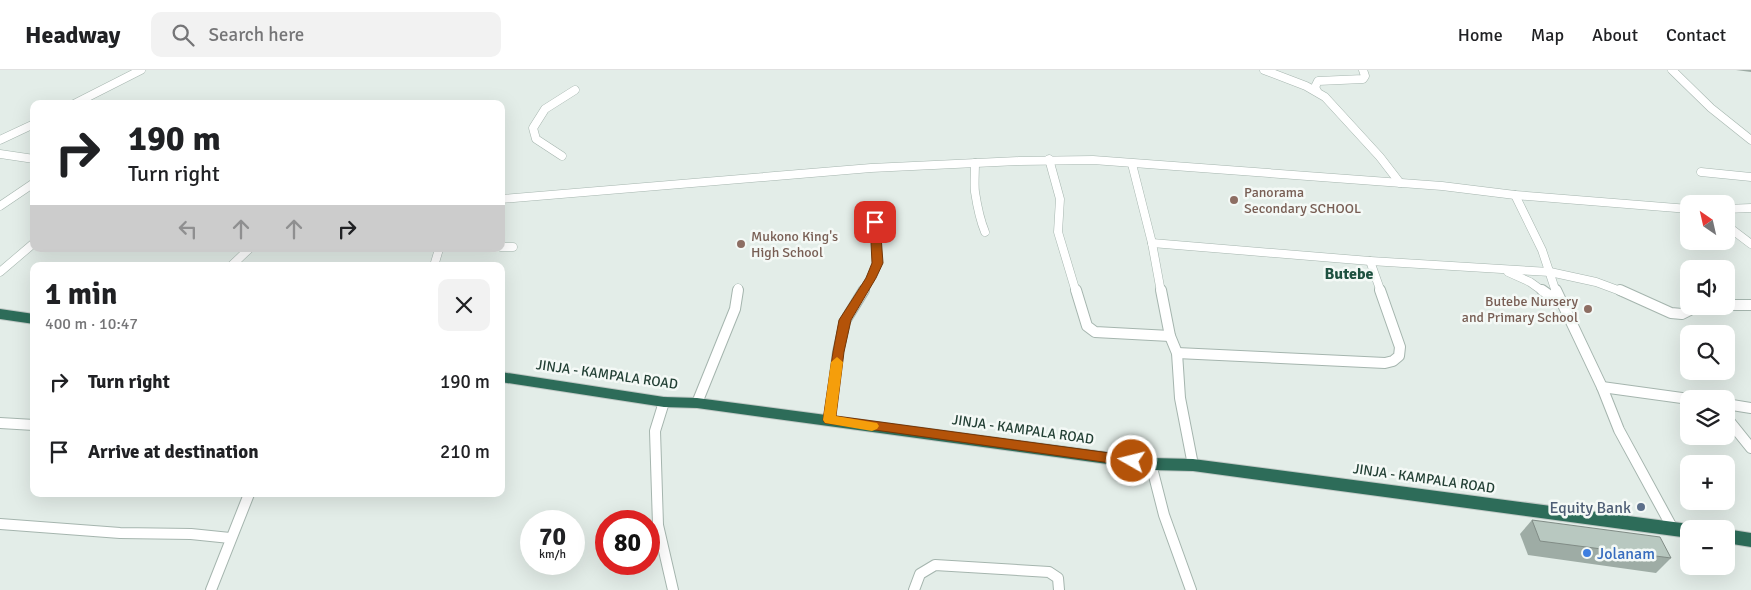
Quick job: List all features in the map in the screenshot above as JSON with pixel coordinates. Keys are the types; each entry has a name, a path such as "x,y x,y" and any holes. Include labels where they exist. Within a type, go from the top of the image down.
{"highway":[{"path":"0,314 30,318"},
{"name":"JINJA - KAMPALA ROAD","path":"505,378 664,402 698,403 1151,464 1193,465 1680,530"},
{"path":"1735,537 1751,540"}],"street":[{"path":"82,100 141,70"},
{"path":"1264,70 1317,91 1325,97 1358,132 1400,183"},
{"path":"1317,91 1315,86 1318,81 1363,78 1365,76 1363,70"},
{"path":"1672,70 1711,108 1751,140"},
{"path":"562,156 536,139 533,128 540,113 547,106 576,90"},
{"path":"0,140 30,126"},
{"path":"0,154 30,158"},
{"path":"1049,159 1060,199 1058,232 1087,326 1095,332 1170,336"},
{"path":"505,199 858,170 1049,159 1093,160 1442,186 1515,195 1680,208"},
{"path":"975,163 976,183 974,190 979,206 979,217 985,232"},
{"path":"1132,164 1152,243 1170,336 1177,354 1180,398 1193,465"},
{"path":"1701,172 1751,177"},
{"path":"0,206 30,186"},
{"path":"1515,195 1542,250 1560,302 1602,387 1619,430 1680,528"},
{"path":"1735,209 1751,208"},
{"path":"829,420 838,352 845,320 878,263 875,222"},
{"path":"1735,231 1751,244"},
{"path":"1152,243 1370,261 1550,272 1596,282 1630,294 1672,313 1680,314"},
{"path":"0,272 30,246"},
{"path":"505,247 513,246"},
{"path":"236,262 246,252"},
{"path":"1177,354 1349,362 1385,363 1393,361 1399,356 1400,347 1370,261"},
{"path":"1502,269 1530,282 1560,302"},
{"path":"698,403 735,308 738,288"},
{"path":"1735,305 1751,305"},
{"path":"1602,387 1680,398"},
{"path":"664,402 655,430 658,525 674,590"},
{"path":"1735,405 1751,408"},
{"path":"0,423 30,425"},
{"path":"1735,428 1751,448"},
{"path":"1151,464 1164,515 1190,590"},
{"path":"211,590 248,497"},
{"path":"0,524 120,533 191,534 230,538"},
{"path":"914,590 915,580 922,570 935,565 1049,572 1058,578 1059,590"}],"building":[{"path":"1532,520 1660,537 1671,558 1540,541"}],"slow traffic":[{"path":"837,362 829,420 872,426"}],"place":[{"name":"Panorama Secondary SCHOOL","path":"1234,200"},
{"name":"Mukono King's High School","path":"741,244"},
{"name":"Butebe Nursery and Primary School","path":"1588,309"},
{"name":"Equity Bank","path":"1641,507"},
{"name":"Jolanam","path":"1587,553"}],"district":[{"name":"Butebe","path":"1349,273"}],"route":[{"path":"875,222 878,263 845,320 838,352 829,420 1132,461"}]}
